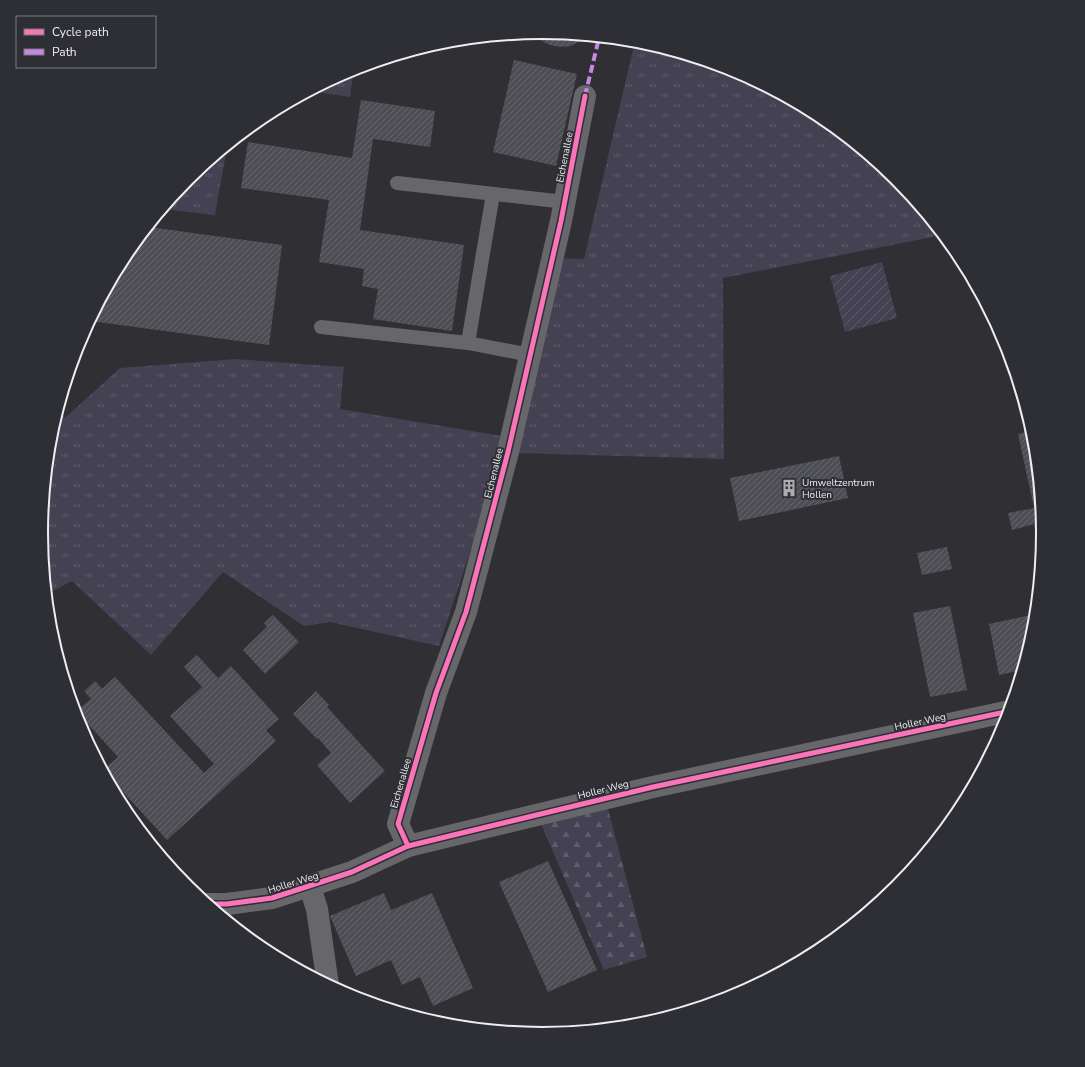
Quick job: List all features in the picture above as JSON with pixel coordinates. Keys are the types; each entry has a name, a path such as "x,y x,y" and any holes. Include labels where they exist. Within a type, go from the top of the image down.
{"street":[{"name":"Eichenallee","path":"408,846 398,824 436,693 466,612 508,452 565,202 585,96"},
{"name":"Holler Weg","path":"215,904 227,904 272,898 310,887 352,872 408,846 653,787 1003,711"},
{"path":"310,887 317,909 327,978"}],"lane":[{"path":"397,183 565,202"},
{"path":"468,343 493,194"},
{"path":"321,326 468,343 530,355"}],"green space":[{"path":"633,48 701,65 761,90 790,105 844,141 869,162 914,207 938,236 723,278 724,459 518,453 559,258 584,259"},
{"path":"353,77 350,97 320,92"},
{"path":"226,154 215,215 169,210 193,184"},
{"path":"882,262 897,318 845,332 830,276"},
{"path":"235,359 344,367 340,409 508,437 439,646 330,622 304,626 223,572 151,655 72,581 51,592 48,534 49,501 52,469 63,416 65,418 120,368"},
{"path":"608,809 647,957 604,970 541,824"}],"building":[{"path":"540,40 580,40 571,46 561,47 550,45"},
{"path":"514,60 577,74 556,166 493,152"},
{"path":"361,100 435,111 430,147 373,139 360,230 464,245 452,331 373,319 378,289 362,286 364,269 319,262 329,200 241,188 248,142 352,158"},
{"path":"154,228 282,245 269,345 96,322 114,286"},
{"path":"1026,432 1033,469 1036,501 1036,534 1034,524 1012,530 1008,513 1034,508 1018,434"},
{"name":"Umweltzentrum Hollen","path":"839,456 848,498 739,521 730,478"},
{"path":"947,547 952,569 922,575 917,553"},
{"path":"950,606 967,690 930,697 913,613"},
{"path":"273,615 299,642 265,674 243,650 267,627 264,623"},
{"path":"1030,615 1017,671 999,675 989,624"},
{"path":"197,655 218,678 231,666 279,719 266,730 276,741 167,840 116,784 107,767 118,757 85,721 80,708 91,699 84,691 95,681 102,689 115,677 204,773 214,764 170,716 202,687 184,667"},
{"path":"316,691 329,705 327,707 385,771 350,803 317,765 331,753 293,714"},
{"path":"548,861 597,970 548,992 499,882"},
{"path":"384,893 391,910 432,893 473,988 433,1006 420,977 402,985 391,960 356,976 330,916"}],"marked path":[{"path":"585,96 598,42"}],"cycle path":[{"path":"408,846 398,824 436,693 466,612 508,452 561,221 585,96"},
{"path":"215,904 227,904 272,898 352,872 408,846 653,787 1003,712"}],"place":[{"name":"Umweltzentrum Hollen","path":"789,488"}]}
